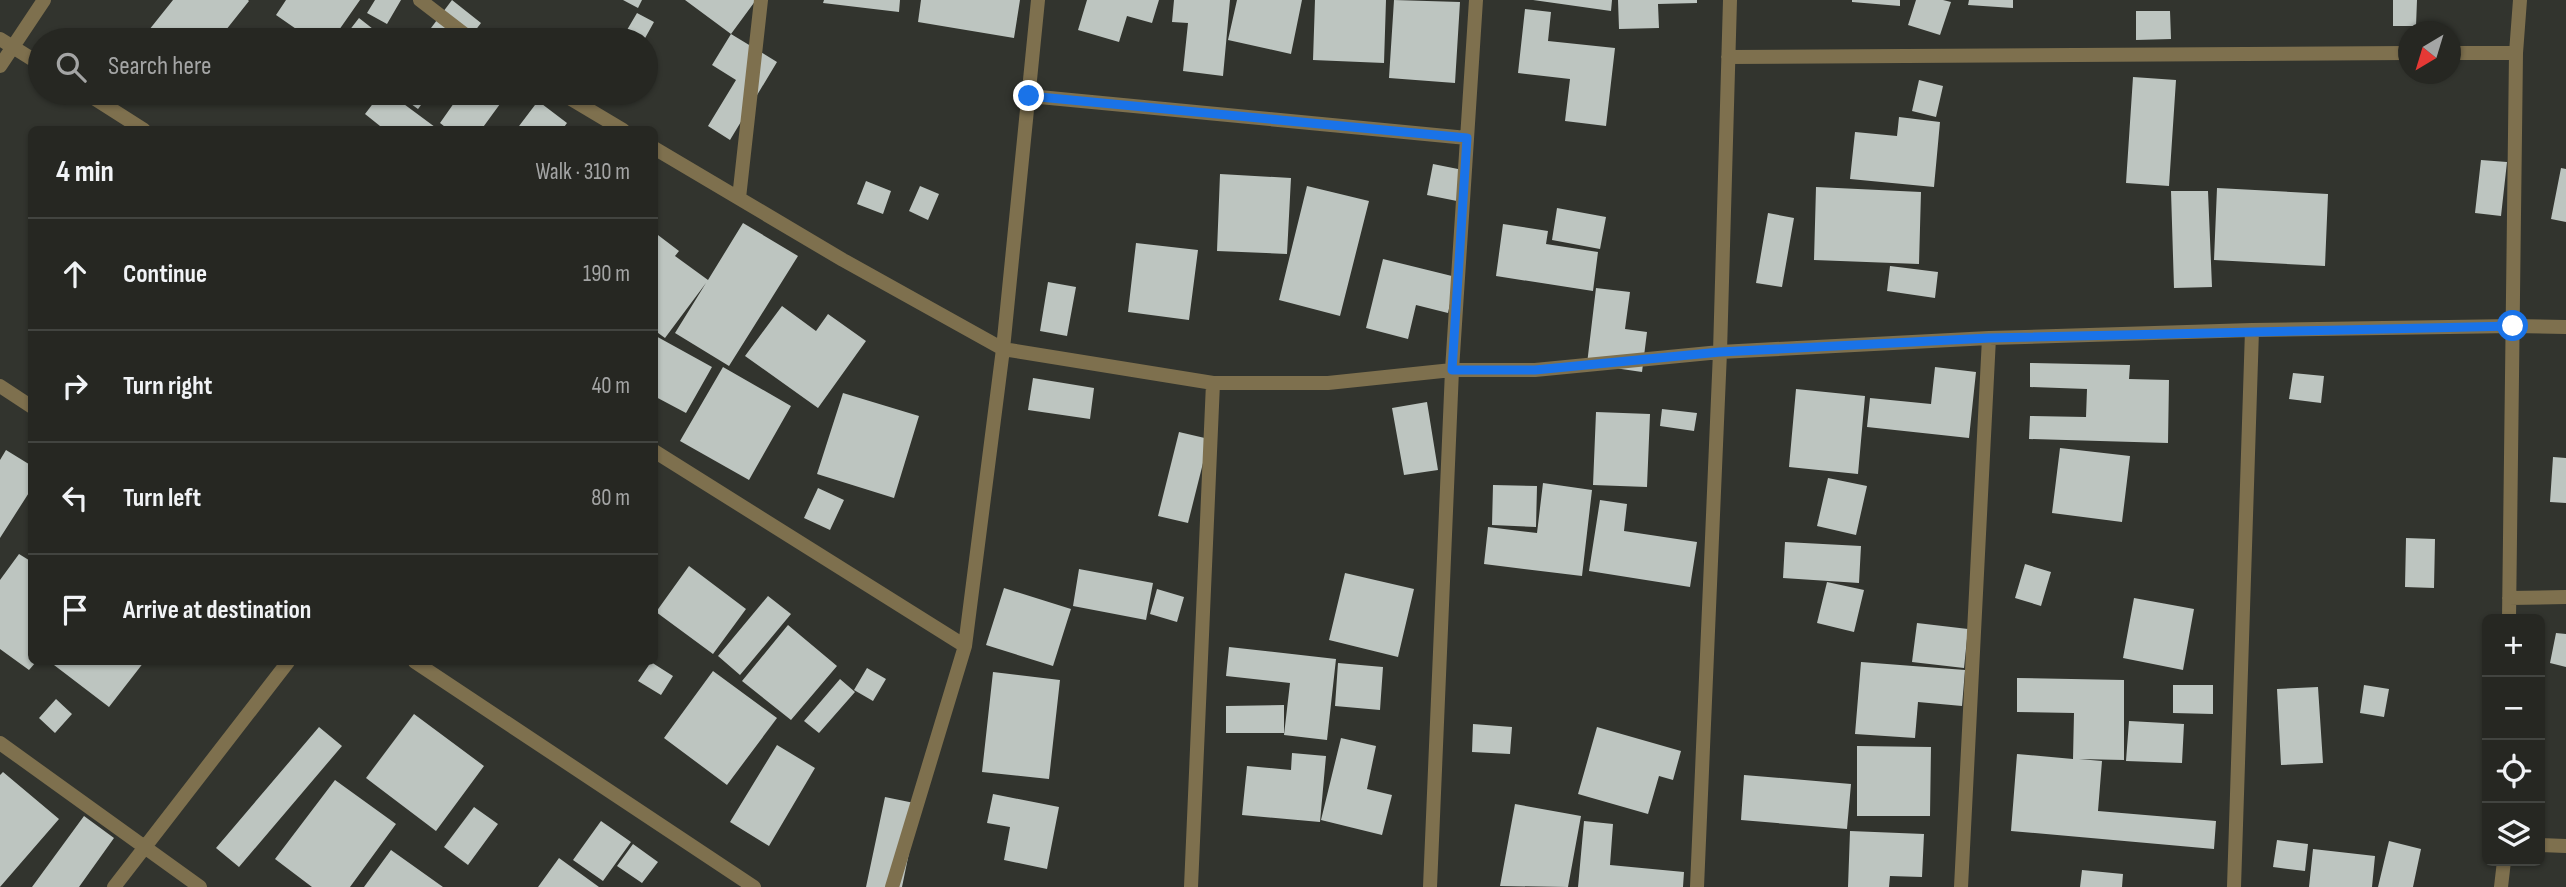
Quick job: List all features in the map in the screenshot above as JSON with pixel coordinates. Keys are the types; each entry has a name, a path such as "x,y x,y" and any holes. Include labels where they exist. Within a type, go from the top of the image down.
{"street":[{"path":"0,66 6,43 44,0"},
{"path":"420,0 456,28"},
{"path":"739,198 761,0"},
{"path":"892,887 965,646 1003,349 1038,0"},
{"path":"1430,887 1452,370 1476,0"},
{"path":"1697,887 1720,352 1730,0"},
{"path":"2509,614 2516,53 2520,0"},
{"path":"6,43 28,57"},
{"path":"1728,57 2398,53"},
{"path":"2461,53 2516,53"},
{"path":"1029,96 1467,138"},
{"path":"105,105 138,126"},
{"path":"581,105 616,126"},
{"path":"658,150 843,260 1003,349 1213,383 1328,383 1452,370 1535,370 1720,352 1989,338 2252,330 2566,327"},
{"path":"2234,887 2252,330"},
{"path":"1961,887 1989,338"},
{"path":"1191,887 1213,383"},
{"path":"0,386 28,404"},
{"path":"658,454 965,646"},
{"path":"2509,598 2566,597"},
{"path":"114,887 286,665"},
{"path":"420,665 754,887"},
{"path":"0,743 200,887"},
{"path":"2545,845 2566,846"},
{"path":"2501,887 2503,866"}],"building":[{"path":"173,0 249,1 228,28 151,28"},
{"path":"286,0 360,0 340,28 295,28 276,15"},
{"path":"375,0 401,0 387,24 367,13"},
{"path":"452,0 481,23 477,28 431,28"},
{"path":"623,0 642,0 638,8"},
{"path":"685,0 756,0 731,34"},
{"path":"824,0 900,0 899,12 823,3"},
{"path":"921,0 1020,0 1014,38 918,22"},
{"path":"1087,0 1159,0 1152,23 1127,16 1119,42 1078,30"},
{"path":"1174,0 1230,0 1223,76 1183,71 1188,23 1172,22"},
{"path":"1237,0 1302,0 1291,54 1228,40"},
{"path":"1315,0 1386,0 1384,63 1313,60"},
{"path":"1394,0 1460,2 1455,83 1389,78"},
{"path":"1533,0 1612,0 1611,11"},
{"path":"1618,0 1697,0 1697,3 1658,4 1659,28 1619,29"},
{"path":"1900,0 1900,6 1852,2"},
{"path":"1916,0 1951,2 1940,35 1908,25"},
{"path":"1969,0 2013,0 2013,8 1968,5"},
{"path":"2393,0 2417,0 2416,21 2398,21 2398,26 2393,26"},
{"path":"1525,9 1551,12 1548,41 1615,48 1606,126 1565,121 1570,79 1518,73"},
{"path":"2136,11 2170,11 2171,39 2136,40"},
{"path":"637,13 654,22 651,28 628,28"},
{"path":"359,18 372,28 351,28"},
{"path":"731,34 777,62 730,140 708,126 736,80 712,65"},
{"path":"2133,77 2176,80 2169,186 2126,183"},
{"path":"1919,80 1943,86 1936,117 1912,111"},
{"path":"372,105 405,105 434,126 380,126 365,114"},
{"path":"453,105 499,105 484,126 444,126 440,123"},
{"path":"535,105 543,105 567,123 565,126 519,126"},
{"path":"1899,117 1940,122 1934,187 1850,179 1855,132 1897,136"},
{"path":"2481,160 2507,162 2501,216 2475,213"},
{"path":"1433,164 1463,170 1457,201 1427,195"},
{"path":"2561,168 2566,169 2566,222 2551,219"},
{"path":"1220,174 1291,178 1287,254 1217,251"},
{"path":"866,181 891,191 883,214 857,204"},
{"path":"920,186 939,194 928,220 909,211"},
{"path":"1307,186 1369,201 1340,316 1279,300"},
{"path":"1816,187 1921,192 1919,264 1814,260"},
{"path":"2217,188 2328,194 2325,266 2214,260"},
{"path":"2171,191 2208,191 2212,287 2174,288"},
{"path":"1557,208 1606,217 1600,249 1552,240"},
{"path":"1768,213 1794,218 1782,287 1756,283"},
{"path":"743,223 798,256 729,366 675,333 706,283 665,338 658,333 658,235 679,251 675,256 708,280"},
{"path":"1503,224 1548,231 1546,244 1598,252 1593,291 1496,276"},
{"path":"1136,243 1198,250 1189,320 1128,312"},
{"path":"1383,259 1456,277 1448,313 1416,305 1408,339 1366,328"},
{"path":"1890,266 1938,272 1935,298 1887,291"},
{"path":"1048,282 1076,287 1067,336 1040,331"},
{"path":"1596,288 1630,292 1625,329 1647,332 1642,372 1587,364"},
{"path":"782,306 816,331 828,314 866,341 818,408 745,356"},
{"path":"658,337 712,367 686,413 658,398"},
{"path":"2030,363 2130,365 2129,379 2169,380 2168,443 2029,439 2030,416 2086,417 2087,389 2030,387"},
{"path":"723,367 791,406 749,480 680,441"},
{"path":"1935,367 1976,372 1969,438 1867,427 1870,398 1931,404"},
{"path":"2293,373 2324,376 2321,403 2289,399"},
{"path":"1033,378 1094,388 1090,419 1028,410"},
{"path":"1796,389 1865,396 1858,474 1789,467"},
{"path":"843,393 919,416 894,498 817,474"},
{"path":"1427,402 1438,470 1404,475 1392,408"},
{"path":"1662,409 1697,413 1694,431 1660,426"},
{"path":"1596,412 1650,414 1647,487 1593,485"},
{"path":"1179,432 1209,439 1188,523 1158,516"},
{"path":"2060,448 2130,456 2122,522 2052,513"},
{"path":"6,450 28,464 28,494 0,538 0,460"},
{"path":"2553,457 2566,458 2566,503 2550,502"},
{"path":"1828,478 1867,486 1856,535 1817,526"},
{"path":"1543,483 1592,490 1582,576 1484,564 1488,527 1537,533"},
{"path":"1493,485 1537,486 1536,527 1492,525"},
{"path":"818,488 844,500 830,530 804,518"},
{"path":"1600,500 1627,504 1624,531 1697,542 1690,587 1589,571"},
{"path":"2406,538 2435,539 2434,588 2405,587"},
{"path":"1785,542 1861,546 1859,583 1783,578"},
{"path":"19,554 28,560 28,665 33,665 29,670 0,649 0,580"},
{"path":"2025,564 2051,572 2041,606 2015,598"},
{"path":"689,566 746,609 713,654 658,613 658,609"},
{"path":"1079,569 1153,583 1146,620 1073,606"},
{"path":"1345,573 1414,589 1398,657 1329,640"},
{"path":"1827,582 1864,590 1854,632 1817,623"},
{"path":"1004,588 1071,609 1053,666 986,645"},
{"path":"1157,589 1184,597 1177,622 1150,614"},
{"path":"768,596 791,614 740,675 718,656"},
{"path":"2134,598 2194,609 2183,670 2123,658"},
{"path":"1917,623 1968,629 1964,668 1912,662"},
{"path":"788,625 837,666 791,720 742,681"},
{"path":"2556,633 2566,634 2566,667 2550,663"},
{"path":"1229,647 1336,659 1327,740 1284,735 1290,683 1226,676"},
{"path":"1861,662 1965,670 1962,706 1918,702 1915,738 1855,734"},
{"path":"1338,663 1383,667 1380,710 1335,706"},
{"path":"54,665 142,665 109,707"},
{"path":"649,665 656,665 673,676 661,695 638,681"},
{"path":"867,668 886,679 873,701 854,690"},
{"path":"713,671 777,718 727,785 664,738"},
{"path":"993,672 1060,680 1049,779 982,772"},
{"path":"2017,678 2124,680 2124,760 2079,759 2102,761 2098,811 2216,821 2214,849 2011,831 2017,754 2073,759 2074,713 2017,712"},
{"path":"840,679 855,692 819,733 804,721"},
{"path":"2173,685 2213,685 2213,714 2173,713"},
{"path":"2364,685 2389,689 2384,717 2360,713"},
{"path":"2318,687 2323,763 2281,765 2277,689"},
{"path":"56,699 72,714 55,733 39,718"},
{"path":"1284,705 1284,733 1226,733 1226,706"},
{"path":"414,714 484,766 436,831 366,778"},
{"path":"2129,721 2184,724 2182,763 2126,761"},
{"path":"1473,724 1512,727 1510,754 1472,752"},
{"path":"319,727 342,746 239,867 216,848"},
{"path":"1597,727 1681,751 1673,780 1659,776 1648,814 1578,794"},
{"path":"1341,738 1376,746 1367,789 1392,795 1382,835 1321,820"},
{"path":"777,745 815,768 769,846 730,822"},
{"path":"1857,746 1931,747 1930,816 1857,816"},
{"path":"1292,753 1326,756 1320,822 1242,815 1247,766 1291,770"},
{"path":"3,772 59,819 0,887 0,775"},
{"path":"1744,775 1851,784 1847,829 1741,820"},
{"path":"335,780 396,824 350,887 312,887 275,859"},
{"path":"993,794 1059,807 1047,869 1004,860 1010,827 987,823"},
{"path":"885,797 919,804 902,887 866,887"},
{"path":"1515,804 1581,816 1568,887 1500,886"},
{"path":"474,807 498,824 468,865 444,847"},
{"path":"84,816 114,838 79,887 32,887"},
{"path":"601,821 631,842 603,881 573,860"},
{"path":"1584,821 1613,824 1610,865 1684,872 1683,887 1578,887"},
{"path":"1850,831 1924,834 1922,877 1890,876 1889,887 1848,887"},
{"path":"2277,840 2308,844 2305,871 2273,867"},
{"path":"2389,841 2421,849 2413,887 2378,887"},
{"path":"633,844 658,862 642,883 617,866"},
{"path":"2313,849 2375,856 2372,887 2309,887"},
{"path":"391,850 443,887 364,887"},
{"path":"559,858 599,887 538,887"},
{"path":"2082,870 2123,874 2122,887 2080,887"}],"route":[{"path":"1029,96 1467,138 1452,370 1535,370 1720,352 1989,338 2513,326"}]}
